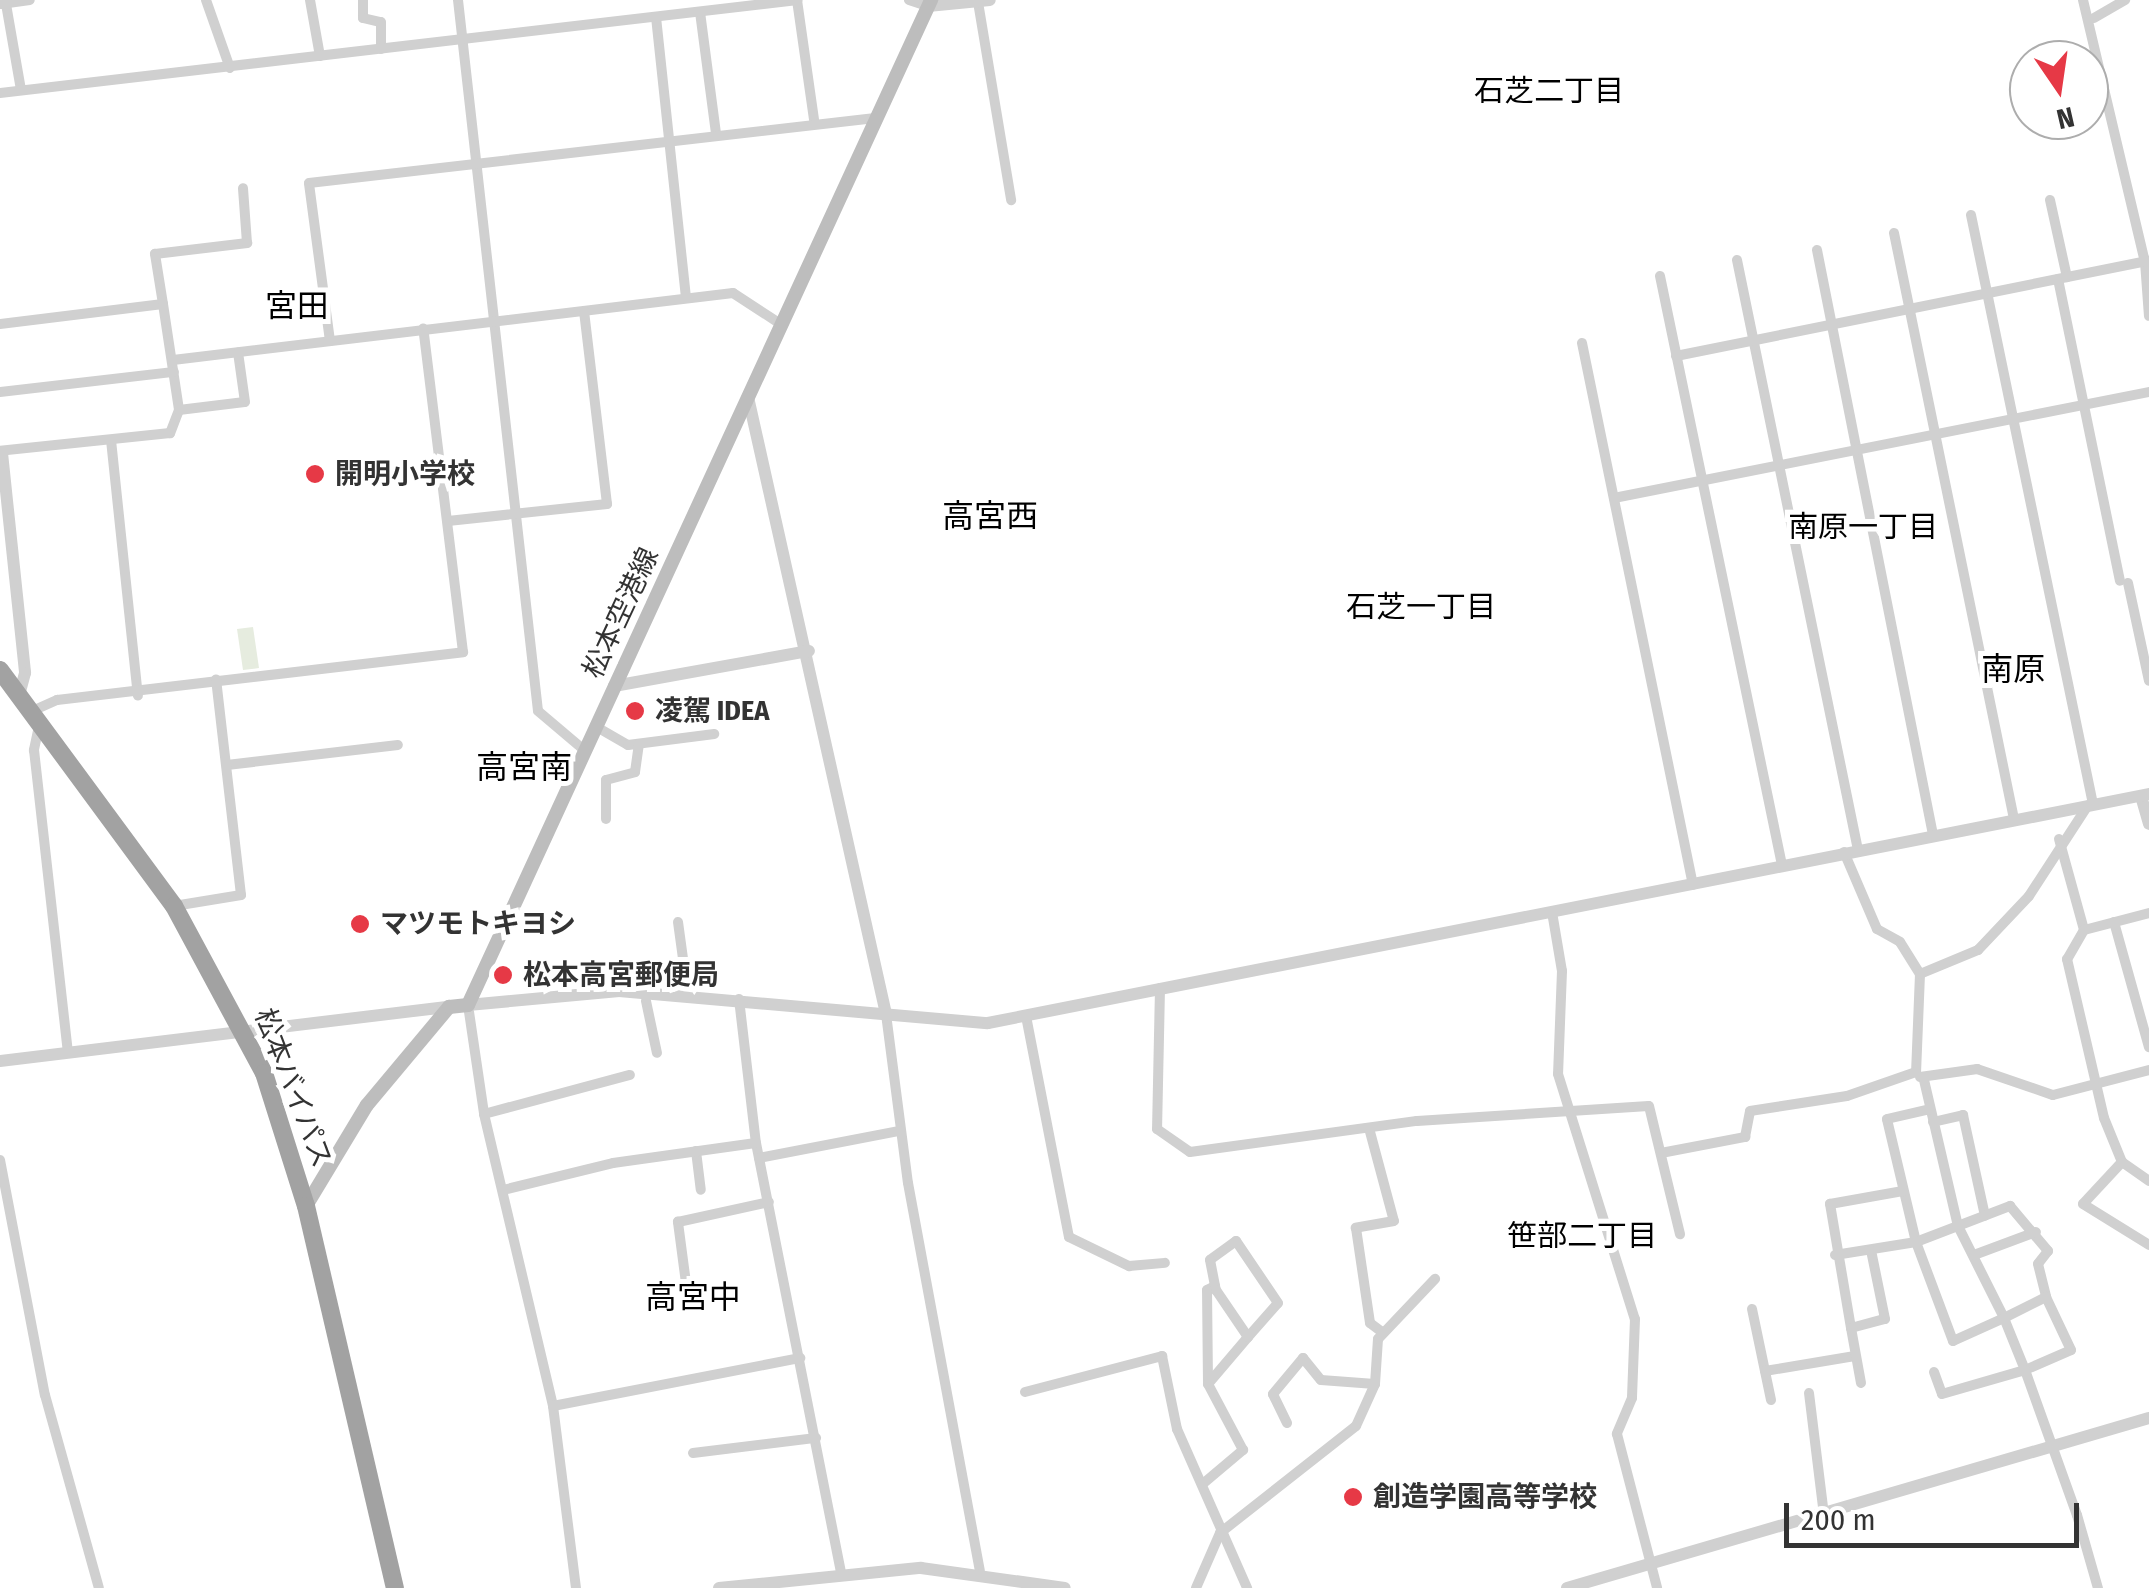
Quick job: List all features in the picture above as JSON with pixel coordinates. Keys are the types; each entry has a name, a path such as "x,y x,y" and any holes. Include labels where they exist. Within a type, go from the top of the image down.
{"highway":[{"name":"松本バイパス","path":"0,670 174,906 244,1032 306,1206 395,1588"}],"main road":[{"name":"松本空港線","path":"468,1005 929,3"},
{"path":"306,1206 339,1142 449,1008 468,1005"}],"street":[{"path":"21,90 3,4 27,0"},
{"path":"206,0 230,68"},
{"path":"310,0 320,56"},
{"path":"362,0 363,18 382,22 382,49"},
{"path":"458,0 540,719 584,750"},
{"path":"0,93 798,0 814,120"},
{"path":"909,0 984,1 1011,200"},
{"path":"2084,0 2094,18 2147,261 2149,316"},
{"path":"2094,18 2125,0"},
{"path":"700,12 716,133"},
{"path":"656,18 686,297"},
{"path":"330,341 309,183 814,120 875,118"},
{"path":"19,696 24,673 4,520 1,452 170,433 180,410 155,254 247,242 243,188"},
{"path":"2050,200 2083,405 2149,681"},
{"path":"1971,215 2090,804"},
{"path":"1894,232 2014,819"},
{"path":"1817,250 1933,834"},
{"path":"1737,260 1781,465 1851,851 1877,929 1900,942 1920,974 1920,1076 1958,1226 2025,1370 2098,1588"},
{"path":"1676,356 2147,261"},
{"path":"1660,276 1782,865"},
{"path":"0,392 174,366 238,352 686,297 733,293 782,325"},
{"path":"0,324 163,304"},
{"path":"448,521 606,504 584,310"},
{"path":"68,1053 34,750 35,718 57,700 138,696 216,679 464,652 423,328"},
{"path":"1582,343 1693,884"},
{"path":"180,410 244,402 238,352"},
{"path":"1614,498 2149,392"},
{"path":"748,397 809,651 886,1014 899,1131 980,1570"},
{"path":"110,440 138,696"},
{"path":"614,686 809,651"},
{"path":"174,906 242,895 216,679"},
{"path":"595,726 639,744 714,734"},
{"path":"606,819 606,780 635,772 639,744"},
{"path":"227,766 398,745"},
{"path":"576,1588 553,1406 484,1114 468,1005 620,991 739,999 968,1025 2090,804 2145,795 2149,824"},
{"path":"1920,974 1978,950 2040,881 2060,840 2090,804"},
{"path":"2060,840 2084,930"},
{"path":"1552,912 1566,1112 1635,1319 1632,1398 1618,1434 1657,1588"},
{"path":"2149,912 2084,930 2067,959 2093,1086 2122,1162 2149,1181"},
{"path":"678,922 688,995"},
{"path":"2114,922 2149,1047"},
{"path":"1160,988 1156,1129 1190,1152 1369,1128 1649,1106 1680,1234"},
{"path":"739,999 756,1143 841,1573"},
{"path":"646,1001 657,1053"},
{"path":"0,1061 449,1008"},
{"path":"1026,1016 1069,1237 1129,1266 1166,1263"},
{"path":"1660,1153 1745,1136 1750,1111 1847,1096 1920,1076 1977,1069 2053,1095 2149,1070"},
{"path":"484,1114 630,1075"},
{"path":"1930,1109 1887,1118 1916,1242 1953,1341 2046,1296"},
{"path":"1933,1122 1962,1115 1985,1216"},
{"path":"1369,1128 1394,1221 1356,1228 1370,1323 1382,1332"},
{"path":"759,1158 899,1131"},
{"path":"503,1190 696,1151 756,1143"},
{"path":"696,1151 701,1190"},
{"path":"0,1160 45,1395 99,1588"},
{"path":"2122,1162 2082,1204 2149,1245"},
{"path":"1860,1383 1834,1255 1830,1204 1903,1191"},
{"path":"686,1283 678,1222 769,1202"},
{"path":"1834,1255 1916,1242 2010,1206 2036,1232 2048,1250 2038,1264 2046,1296 2071,1350 2025,1370 1942,1394 1934,1372"},
{"path":"1974,1255 2036,1232"},
{"path":"1208,1384 1248,1338 1278,1303 1236,1241 1210,1260 1215,1286 1248,1338"},
{"path":"1851,1328 1884,1319 1871,1250"},
{"path":"1196,1588 1220,1533 1356,1426 1375,1384 1382,1332 1435,1278"},
{"path":"1205,1482 1243,1450 1208,1384 1208,1290 1215,1286"},
{"path":"1752,1309 1772,1400"},
{"path":"1025,1392 1162,1356 1176,1429 1205,1482 1220,1533 1247,1588"},
{"path":"1765,1370 1855,1356"},
{"path":"553,1406 800,1358"},
{"path":"1286,1422 1272,1394 1303,1358 1321,1380 1375,1384"},
{"path":"1809,1393 1824,1515"},
{"path":"1567,1588 1652,1567 2149,1418"},
{"path":"693,1453 816,1438"},
{"path":"958,1588 960,1569"},
{"path":"718,1588 797,1583 841,1573 960,1569 1065,1588"}],"shaded area":[{"path":"253,627 259,668 243,670 237,629"}],"place":[{"name":"開明小学校","path":"315,474"},
{"name":"凌駕 IDEA","path":"635,711"},
{"name":"マツモトキヨシ","path":"360,924"},
{"name":"松本高宮郵便局","path":"503,975"},
{"name":"創造学園高等学校","path":"1353,1497"}],"district":[{"name":"石芝二丁目","path":"1549,91"},
{"name":"宮田","path":"297,306"},
{"name":"高宮西","path":"990,516"},
{"name":"南原一丁目","path":"1863,527"},
{"name":"石芝一丁目","path":"1421,607"},
{"name":"南原","path":"2013,669"},
{"name":"高宮南","path":"524,767"},
{"name":"笹部二丁目","path":"1582,1236"},
{"name":"高宮中","path":"693,1297"}]}
